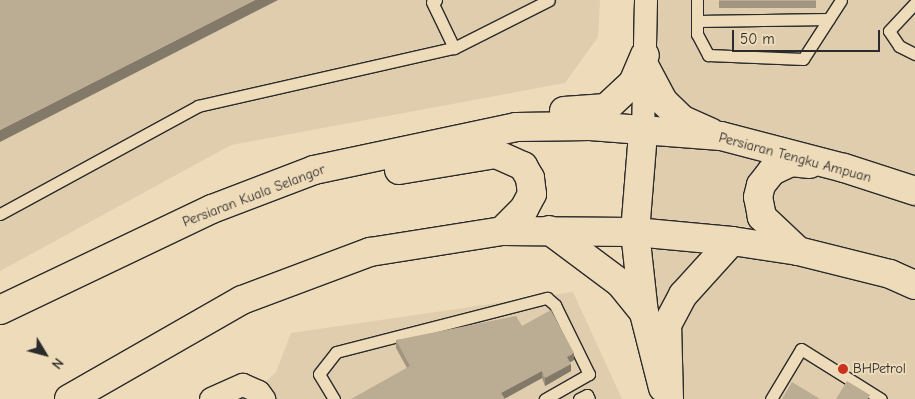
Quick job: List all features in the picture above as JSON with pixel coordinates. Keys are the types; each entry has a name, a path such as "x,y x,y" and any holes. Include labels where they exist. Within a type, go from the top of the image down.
{"main road":[{"path":"516,127 554,111 606,108 633,83 645,61"},
{"path":"645,61 663,101 683,120 720,136"},
{"name":"Persiaran Kuala Selangor","path":"0,310 212,209 314,170 516,127 590,126 643,133"},
{"path":"643,133 635,232 644,313 668,399"},
{"name":"Persiaran Tengku Ampuan","path":"643,133 720,136 844,168 915,191"},
{"path":"314,170 360,176 496,154 523,166 530,178 532,194 524,209 502,231"},
{"path":"798,251 762,216 758,198 761,185 772,171 791,162 844,168"},
{"path":"550,230 620,283 644,313"},
{"path":"69,399 242,300 370,252 502,231 635,232 732,241 798,251 890,274 915,285"},
{"path":"668,399 667,325 683,295 732,241"}],"street":[{"path":"643,133 646,0"},
{"path":"211,399 243,385 261,395"}],"lane":[{"path":"436,0 432,2 454,48"},
{"path":"0,214 198,106 454,48 531,4 549,0"},
{"path":"696,0 697,34 708,55 803,59 842,0"},
{"path":"915,4 889,31 899,46 915,54"},
{"path":"697,21 829,19"},
{"path":"334,399 320,374 336,352 547,298 555,305 589,374 545,399"},
{"path":"771,399 801,349 881,399"},
{"path":"579,399 587,395 589,399"}],"shaded area":[{"path":"0,0 600,0 598,37 565,83 231,145 0,271"},
{"path":"645,0 915,0 915,399 669,399 647,313"},
{"path":"573,292 622,399 248,399 276,372 291,333"}],"building":[{"path":"0,0 255,0 0,130"},
{"path":"816,0 816,1 719,1"},
{"path":"551,310 574,353 567,357 571,364 545,378 542,371 501,393 505,399 351,399 410,366 396,340 516,316 522,326"},
{"path":"847,381 870,395 868,399 836,399"},
{"path":"792,382 820,399 782,399"}],"place":[{"name":"BHPetrol","path":"843,369"}]}
